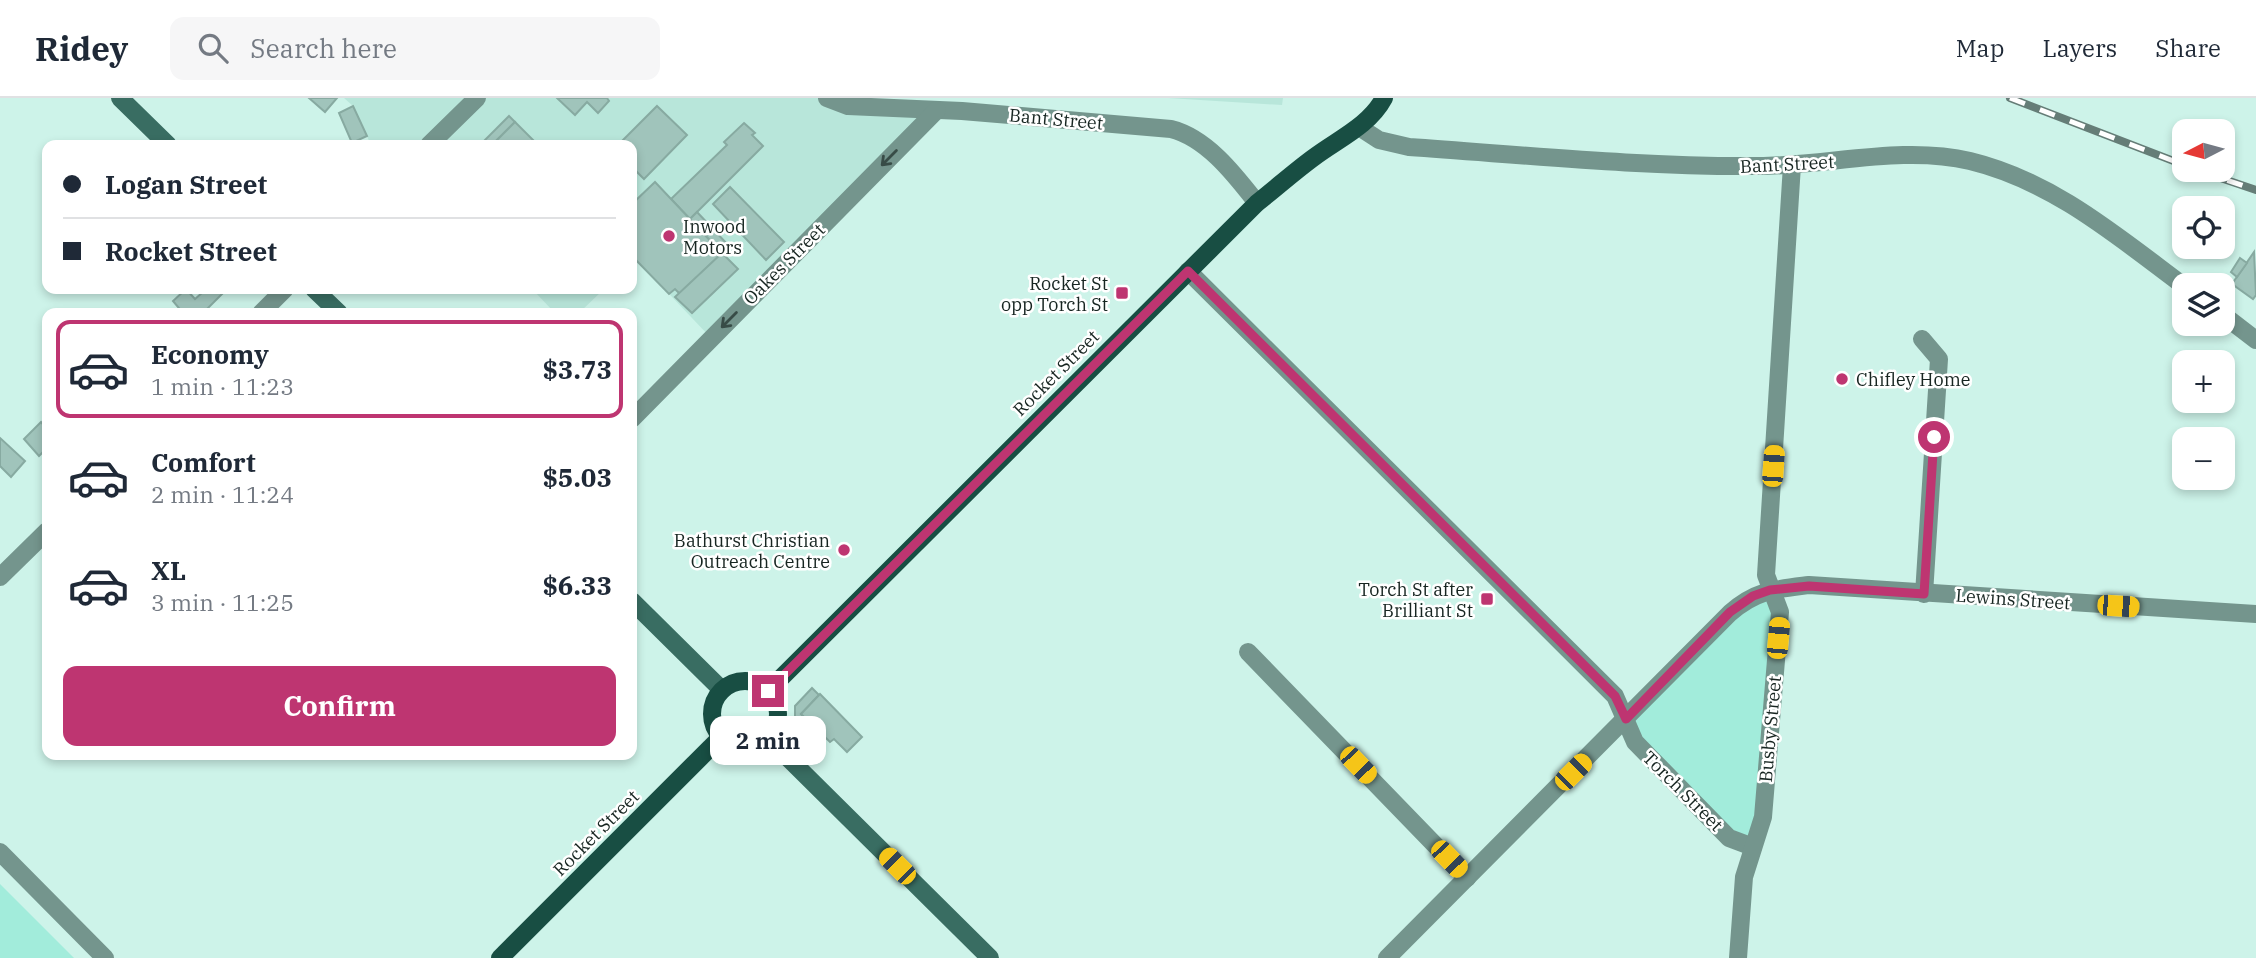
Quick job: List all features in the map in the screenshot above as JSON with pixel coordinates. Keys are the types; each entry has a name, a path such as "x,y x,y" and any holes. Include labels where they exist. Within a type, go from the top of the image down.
{"main road":[{"name":"Rocket Street","path":"768,691 1257,203 1315,156 1359,127 1380,106 1384,98"},
{"path":"740,681 750,682 768,691 774,699 777,719 768,738 760,744 739,747 721,737 715,729 712,708 722,690 740,681"},
{"name":"Rocket Street","path":"500,958 721,737"}],"street":[{"path":"120,98 163,140"},
{"path":"434,140 477,98"},
{"name":"Bant Street","path":"827,98 848,106 937,110 962,105 1184,132 1222,162 1257,203"},
{"name":"Oakes Street","path":"637,414 937,110"},
{"name":"Bant Street","path":"1359,127 1378,139 1409,147 1696,166 1793,165 1899,156 1934,156 1970,161 2046,189 2097,222 2172,277"},
{"name":"Busby Street","path":"1738,958 1744,877 1763,817 1780,612 1766,575 1793,165"},
{"name":"Torch Street","path":"1188,271 1615,696 1634,742 1729,838 1753,847"},
{"path":"266,308 280,294"},
{"path":"319,294 334,308"},
{"path":"2235,324 2256,340"},
{"path":"1922,339 1940,359 1924,594"},
{"path":"0,578 42,536"},
{"name":"Lewins Street","path":"1387,958 1730,612 1742,602 1770,590 1809,586 2256,614"},
{"path":"637,606 722,690"},
{"path":"1248,652 1467,878"},
{"path":"768,738 990,958"},
{"path":"0,852 105,958"}],"shaded area":[{"path":"344,98 829,98 937,110 711,338 637,260 637,140 369,140 353,106"},
{"path":"1168,98 1283,98 1282,105"},
{"path":"537,294 599,294 584,308 550,308"},
{"path":"1770,590 1780,612 1753,847 1729,838 1626,720 1730,613"},
{"path":"0,884 74,958 0,958"}],"building":[{"path":"309,98 337,98 325,112"},
{"path":"557,98 607,98 609,101 598,113 587,102 575,115"},
{"path":"353,106 367,136 351,140 339,113"},
{"path":"657,106 687,135 644,179 637,172 637,140 623,140"},
{"path":"509,116 515,122 497,140 485,140"},
{"path":"515,122 533,140 497,140"},
{"path":"744,123 755,133 752,135 763,146 690,219 671,199 727,145 724,142"},
{"name":"Inwood Motors","path":"655,182 722,253 680,294 675,289 669,294 637,261 637,199"},
{"path":"730,187 784,242 766,260 713,204"},
{"path":"697,212 729,246 722,253 690,219"},
{"path":"2254,252 2256,295 2253,299 2235,286 2235,280"},
{"path":"722,253 738,269 692,313 675,297"},
{"path":"2240,258 2247,263 2237,277 2231,272"},
{"path":"181,294 190,294 195,299 201,294 222,294 208,308 179,308 173,301"},
{"path":"41,422 42,453 39,456 24,439"},
{"path":"0,438 25,461 11,477 0,466"},
{"path":"812,688 819,695 801,714 811,724 804,731 795,721 795,706"},
{"path":"820,694 862,737 847,752 834,739 830,742 801,714"}],"railway":[{"path":"2010,98 2172,160"},
{"path":"2232,182 2256,190"}],"place":[{"name":"Inwood Motors","path":"669,236"},
{"name":"Rocket St opp Torch St","path":"1122,293"},
{"name":"Chifley Home","path":"1842,379"},
{"name":"Bathurst Christian Outreach Centre","path":"844,550"},
{"name":"Torch St after Brilliant St","path":"1487,599"}],"route":[{"path":"768,691 1188,271 1615,696 1626,719 1730,612 1753,596 1770,590 1809,586 1924,594 1934,437"}]}
